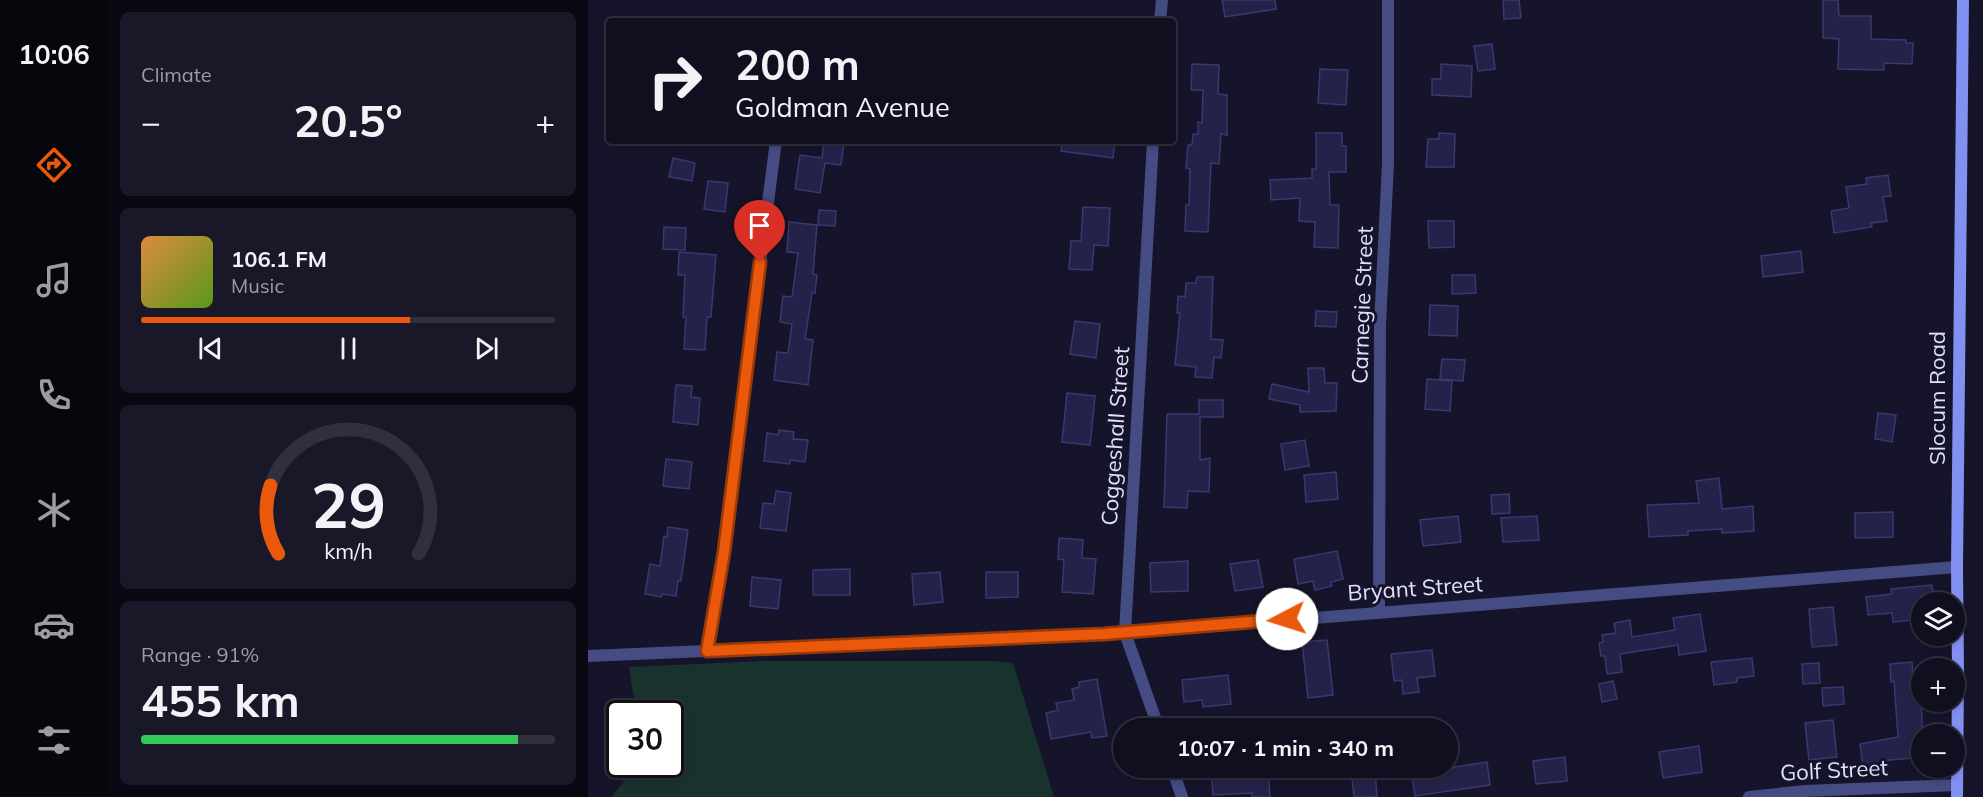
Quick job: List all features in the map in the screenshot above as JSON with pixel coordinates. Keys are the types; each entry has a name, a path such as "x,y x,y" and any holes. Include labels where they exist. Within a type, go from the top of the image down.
{"main road":[{"name":"Slocum Road","path":"1957,791 1963,0"}],"street":[{"path":"1160,18 1162,0"},
{"name":"Carnegie Street","path":"1379,611 1380,324 1388,164 1388,0"},
{"path":"707,651 724,552 742,393 776,144"},
{"name":"Coggeshall Street","path":"1154,144 1125,633 1155,718"},
{"name":"Bryant Street","path":"588,656 1125,633 1379,611 1957,567"},
{"path":"1175,778 1182,797"},
{"name":"Golf Street","path":"1749,797 1806,791 1957,791"}],"green space":[{"path":"763,661 992,661 1013,663 1054,797 611,797 627,778 684,778 684,700 634,700 629,667"}],"building":[{"path":"1222,0 1275,0 1276,9 1225,17"},
{"path":"1503,0 1519,0 1521,18 1504,19"},
{"path":"1823,0 1838,0 1839,16 1871,16 1871,39 1906,40 1906,43 1913,43 1912,64 1884,63 1884,70 1838,69 1839,39 1823,38"},
{"path":"1492,44 1495,69 1478,71 1474,46"},
{"path":"1192,64 1219,65 1218,94 1227,95 1227,135 1221,134 1219,164 1211,163 1208,232 1185,231 1186,205 1189,205 1190,169 1186,168 1188,145 1192,145 1193,134 1198,134 1198,122 1202,123 1203,90 1191,90"},
{"path":"1441,64 1472,66 1471,97 1432,95 1432,79 1441,79"},
{"path":"1320,69 1348,70 1346,105 1318,103"},
{"path":"1316,133 1342,133 1342,146 1346,146 1346,172 1329,172 1330,205 1339,205 1338,248 1314,247 1315,222 1299,221 1300,198 1271,200 1270,180 1312,178 1312,169 1316,169"},
{"path":"1439,133 1455,134 1454,167 1426,167 1428,139 1439,139"},
{"path":"824,144 844,144 841,165 825,163 820,193 795,189 800,155 822,158"},
{"path":"1062,144 1115,144 1113,158 1061,151"},
{"path":"673,158 695,163 692,181 669,177"},
{"path":"1888,175 1891,196 1883,197 1887,221 1871,223 1872,227 1834,233 1831,211 1849,208 1846,187 1867,184 1866,178"},
{"path":"708,181 728,183 725,212 704,209"},
{"path":"1083,207 1110,208 1108,246 1094,245 1092,270 1069,269 1071,241 1081,241"},
{"path":"819,210 836,211 835,226 818,225"},
{"path":"1428,221 1454,221 1454,247 1429,248"},
{"path":"789,222 817,225 813,274 817,275 805,339 813,340 808,385 774,380 777,352 788,353 792,324 780,322 783,296 792,297 798,253 787,252"},
{"path":"664,227 686,228 685,250 663,249"},
{"path":"1801,251 1803,272 1763,277 1761,256"},
{"path":"679,252 716,255 711,317 707,317 705,350 684,349 685,275 678,275"},
{"path":"1452,275 1475,275 1476,293 1452,294"},
{"path":"1197,277 1213,277 1211,339 1223,340 1221,358 1214,357 1212,378 1195,377 1196,367 1175,365 1180,313 1177,313 1178,296 1185,297 1186,283 1196,283"},
{"path":"1430,305 1458,306 1457,336 1429,335"},
{"path":"1316,311 1337,312 1336,327 1315,326"},
{"path":"1075,321 1100,324 1096,358 1070,354"},
{"path":"1442,359 1465,360 1463,381 1440,379"},
{"path":"1308,368 1324,368 1325,383 1337,383 1336,411 1300,412 1300,405 1269,399 1272,384 1309,392"},
{"path":"1427,379 1452,381 1450,411 1425,409"},
{"path":"676,385 692,386 691,397 700,398 698,425 673,422"},
{"path":"1067,393 1095,396 1090,445 1062,442"},
{"path":"1199,400 1223,400 1223,417 1200,417 1200,460 1210,458 1209,492 1188,491 1187,508 1164,507 1167,414 1199,414"},
{"path":"1878,413 1896,415 1892,442 1875,439"},
{"path":"779,430 794,432 793,439 808,440 805,462 790,460 790,464 764,461 767,433 778,435"},
{"path":"1305,440 1309,466 1285,470 1281,444"},
{"path":"666,459 692,462 689,489 663,486"},
{"path":"1336,472 1338,499 1306,502 1304,475"},
{"path":"1719,478 1722,509 1753,506 1754,531 1722,533 1722,529 1688,531 1688,535 1649,537 1647,505 1699,503 1696,481"},
{"path":"776,491 791,493 786,531 760,528 763,503 774,504"},
{"path":"1509,494 1510,513 1492,514 1491,495"},
{"path":"1893,512 1893,537 1855,538 1855,513"},
{"path":"1458,516 1461,542 1423,546 1420,520"},
{"path":"1537,516 1539,540 1503,542 1501,518"},
{"path":"668,527 688,530 681,581 678,581 676,596 662,594 661,597 645,594 650,564 660,566 664,536 667,537"},
{"path":"1059,538 1083,540 1082,558 1096,559 1093,594 1062,592 1064,560 1058,559"},
{"path":"1337,551 1343,579 1331,582 1332,586 1315,590 1313,581 1298,584 1294,559"},
{"path":"1258,560 1263,587 1235,591 1230,564"},
{"path":"1188,561 1188,591 1151,592 1150,563"},
{"path":"850,569 850,595 813,595 813,570"},
{"path":"940,572 943,602 914,605 912,574"},
{"path":"986,572 1018,572 1018,597 986,598"},
{"path":"752,577 781,580 778,609 750,606"},
{"path":"1932,585 1933,592 1911,592 1911,620 1893,622 1892,613 1868,615 1866,597 1892,594 1891,589"},
{"path":"1833,607 1837,645 1812,647 1809,609"},
{"path":"1700,614 1706,651 1679,655 1678,645 1620,654 1622,672 1607,674 1605,656 1601,656 1599,643 1603,642 1602,635 1616,633 1614,623 1630,620 1632,637 1675,630 1673,618"},
{"path":"1327,640 1333,695 1308,698 1302,642"},
{"path":"1432,650 1435,676 1417,678 1419,692 1403,694 1402,680 1394,681 1391,654"},
{"path":"1752,658 1754,676 1737,678 1737,682 1714,685 1711,662"},
{"path":"1911,662 1911,712 1922,712 1922,724 1911,724 1911,758 1880,761 1880,764 1863,766 1860,744 1898,737 1894,681 1891,682 1890,664"},
{"path":"1819,663 1820,683 1803,684 1802,664"},
{"path":"1228,675 1231,704 1203,707 1202,700 1184,702 1182,680"},
{"path":"1097,679 1107,736 1092,738 1091,732 1051,739 1046,713 1058,710 1056,703 1074,700 1072,689 1079,687 1079,682"},
{"path":"1613,681 1617,699 1602,702 1599,684"},
{"path":"1843,687 1844,704 1823,706 1822,688"},
{"path":"1833,720 1837,757 1809,760 1805,723"},
{"path":"1699,746 1702,772 1663,778 1659,752"},
{"path":"1565,757 1567,781 1536,784 1533,761"},
{"path":"1487,762 1490,785 1415,796 1412,778 1458,778 1458,766"},
{"path":"1212,778 1269,778 1270,797 1252,797 1252,793 1213,795"},
{"path":"1352,778 1376,778 1377,797 1354,797"}],"route":[{"path":"760,262 724,552 707,651 1125,633 1287,619"}]}
